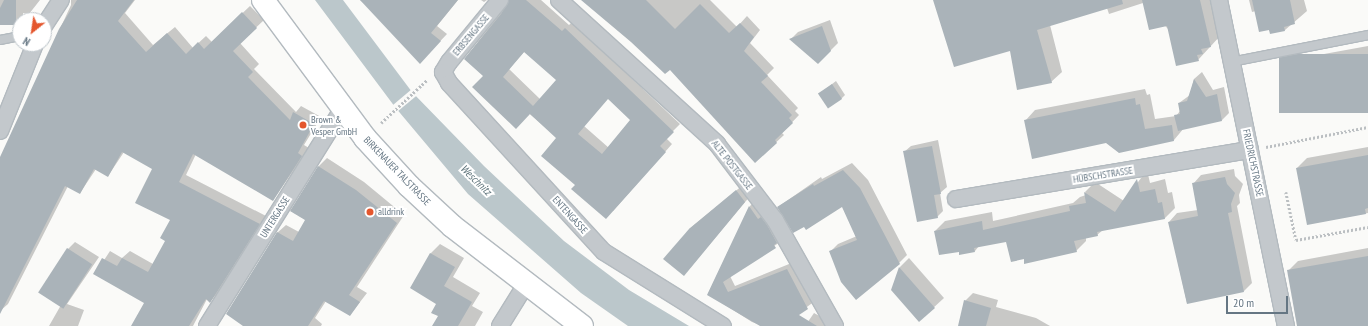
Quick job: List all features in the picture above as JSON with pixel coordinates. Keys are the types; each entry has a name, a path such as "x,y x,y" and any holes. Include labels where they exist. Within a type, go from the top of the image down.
{"main road":[{"name":"BIRKENAUER TALSTRASSE","path":"263,0 343,108 409,186 452,226 582,326"}],"street":[{"path":"52,14 61,0"},
{"name":"ERBSENGASSE","path":"443,72 500,0"},
{"name":"ALTE POSTGASSE","path":"559,0 717,144 774,220 836,326"},
{"name":"FRIEDRICHSTRASSE","path":"1219,0 1286,326"},
{"path":"0,131 32,52"},
{"name":"ENTENGASSE","path":"443,72 449,83 604,252 723,326"},
{"name":"UNTERGASSE","path":"207,326 343,108"},
{"name":"HÜBSCHSTRASSE","path":"956,199 1250,150"},
{"path":"500,326 526,284"}],"lane":[{"path":"1231,62 1368,35"},
{"path":"0,40 12,38"}],"path":[{"path":"388,116 428,79"},
{"path":"1250,150 1368,127"},
{"path":"1286,192 1296,240 1368,227"}],"water":[{"name":"Weschnitz","path":"315,0 343,0 412,92 484,166 564,241 629,290 689,326 628,326 581,293 468,194 395,107"}],"pier":[{"path":"412,89 417,95 397,112 392,106"}],"building":[{"path":"4,0 16,0 16,12 12,12 12,25 0,25 0,8"},
{"path":"77,0 134,0 118,21 146,52 167,33 186,54 198,42 204,49 242,12 257,28 233,51 253,72 248,77 290,120 293,112 314,124 298,153 302,156 273,201 193,154 179,182 260,224 210,303 206,299 189,326 131,326 144,303 93,274 102,258 117,266 122,258 148,272 165,241 160,238 170,220 135,203 152,169 122,152 108,177 94,169 80,194 65,186 0,314 0,157 48,52 52,52 52,44 59,29"},
{"path":"360,0 458,0 431,33 441,41 420,64"},
{"path":"509,0 526,0 562,31 565,28 674,132 660,146 666,152 606,219 571,189 575,185 541,156 556,138 530,114 516,129 472,87 483,76 464,59 501,14","holes":["524,52 556,80 533,106 503,77","608,99 630,120 602,154 578,134"]},
{"path":"581,0 646,0 675,29 700,4 729,33 740,23 754,37 744,51 768,76 761,82 792,115 789,118 793,123 775,140 777,143 755,163 670,70 665,74 631,42"},
{"path":"933,0 1122,0 1123,4 1037,30 1052,83 1017,90 1010,51 954,67"},
{"path":"1142,0 1200,0 1211,47 1201,49 1203,54 1197,55 1199,61 1176,66 1167,26 1149,30"},
{"path":"1252,0 1290,0 1295,24 1284,27 1285,31 1270,34 1269,30 1259,32"},
{"path":"822,26 831,51 818,64 789,39"},
{"path":"1279,54 1368,54 1368,113 1279,113"},
{"path":"1194,79 1206,97 1217,94 1222,121 1178,131 1174,115 1180,114 1178,103 1187,101"},
{"path":"832,84 842,99 828,108 818,94"},
{"path":"1135,98 1136,105 1140,104 1145,129 1172,125 1174,141 1119,153 1106,143 1032,159 1024,120"},
{"path":"932,146 941,194 934,195 938,218 917,222 903,151"},
{"path":"1368,155 1368,208 1365,209 1366,214 1307,225 1296,168"},
{"path":"318,166 356,190 397,223 349,295 360,302 350,316 324,301 308,326 243,326 226,314 277,232 293,241 305,220 290,211"},
{"path":"843,170 860,188 900,264 856,300 841,282 829,251 857,240 842,207 806,230 804,227 793,233 777,207 813,184 814,186"},
{"path":"1225,177 1227,184 1235,193 1231,204 1232,212 1228,213 1244,292 1187,304 1168,222 1198,216 1192,183"},
{"path":"1137,179 1140,192 1155,189 1158,203 1162,202 1165,219 1097,232 1098,236 1074,241 1077,252 1024,264 1024,259 1011,262 1006,242 974,248 975,252 959,255 959,252 939,255 934,231 982,221 983,230 1070,211 1069,206 1086,203 1084,192 1115,212"},
{"path":"736,190 745,202 684,276 663,259 689,229"},
{"path":"749,206 758,219 761,217 767,225 777,243 774,245 776,248 723,282 728,292 787,269 808,309 799,315 817,326 760,326 707,295"},
{"path":"67,248 92,264 63,309 38,292"},
{"path":"430,253 455,267 444,286 472,302 458,326 432,326 438,316 431,313 436,304 410,288"},
{"path":"1368,256 1368,326 1297,326 1287,270"},
{"path":"899,267 935,308 919,322 891,290"},
{"path":"964,300 991,308 986,326 958,326"}],"place":[{"name":"Brown & Vesper GmbH","path":"303,125"},
{"name":"alldrink","path":"370,212"}]}
